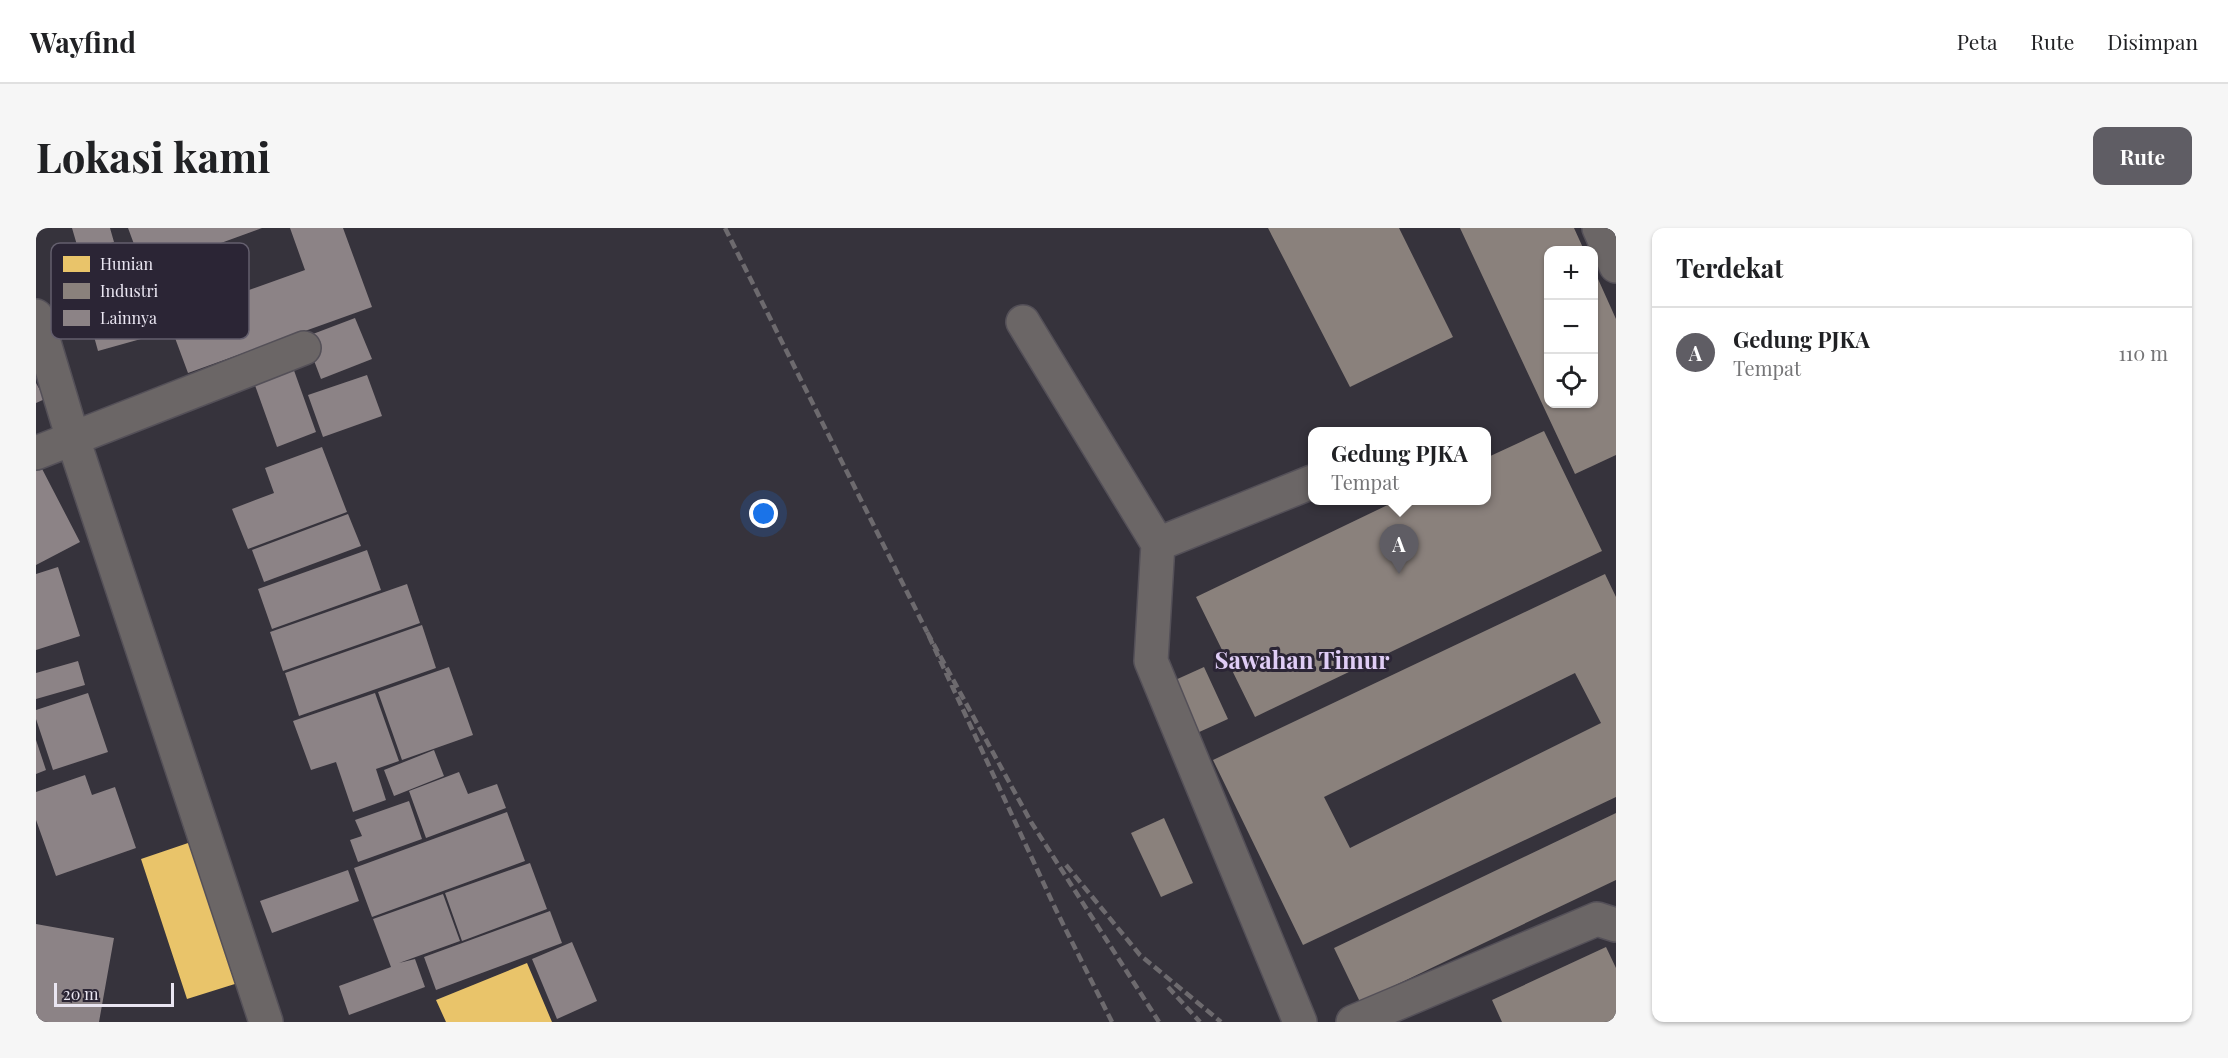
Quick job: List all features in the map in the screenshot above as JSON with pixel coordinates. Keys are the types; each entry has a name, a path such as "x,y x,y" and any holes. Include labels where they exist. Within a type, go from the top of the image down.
{"street":[{"path":"1599,228 1616,266"},
{"path":"36,316 73,439 266,1022"},
{"path":"1023,322 1158,544 1151,661 1300,1022"},
{"path":"36,453 304,348"},
{"path":"1158,544 1308,484"},
{"path":"1353,1022 1597,919 1616,925"}],"building: Hunian":[{"path":"191,842 238,983 187,999 141,859"},
{"path":"527,963 552,1022 446,1022 436,1000"}],"building: Industri":[{"path":"1268,228 1399,228 1453,337 1350,387"},
{"path":"1460,228 1574,228 1582,246 1544,246 1544,408"},
{"path":"1598,279 1616,319 1616,455 1575,474 1544,408 1598,408"},
{"path":"1544,431 1602,551 1255,717 1196,597 1388,505 1491,505 1491,456"},
{"path":"1605,574 1616,597 1616,797 1303,945 1213,760","holes":["1575,673 1601,723 1350,848 1324,797"]},
{"path":"1204,667 1228,719 1186,738 1162,686"},
{"path":"1616,813 1616,880 1360,1002 1334,948"},
{"path":"1164,818 1193,883 1161,897 1131,833"},
{"path":"1606,947 1616,968 1616,1022 1502,1022 1492,1000"}],"building: Lainnya":[{"path":"72,228 110,228 114,242 110,243 76,243"},
{"path":"128,228 262,228 221,243 134,243"},
{"path":"290,228 343,228 372,307 188,373 175,339 249,339 249,290 305,270"},
{"path":"355,318 372,359 321,379 305,337"},
{"path":"95,339 141,339 98,351"},
{"path":"291,362 316,432 277,447 252,377"},
{"path":"367,375 382,416 323,437 308,395"},
{"path":"36,383 45,399 36,403"},
{"path":"322,447 347,512 248,549 232,509 274,493 265,468"},
{"path":"39,463 80,542 36,565 36,464"},
{"path":"348,514 361,546 264,582 252,550"},
{"path":"367,550 381,590 272,629 258,589"},
{"path":"58,567 80,636 36,650 36,574"},
{"path":"407,584 420,623 283,671 270,632"},
{"path":"422,625 436,668 299,716 285,673"},
{"path":"78,661 85,685 36,699 36,673"},
{"path":"449,667 473,735 402,760 378,692"},
{"path":"88,693 108,752 53,770 36,719 36,710"},
{"path":"375,693 399,761 376,769 386,800 353,812 336,762 311,770 293,721"},
{"path":"36,740 46,770 36,774"},
{"path":"434,750 444,776 394,796 384,770"},
{"path":"459,772 468,794 497,784 506,808 426,838 409,791"},
{"path":"85,775 92,795 115,787 136,848 56,876 36,820 36,792"},
{"path":"409,801 422,839 358,862 350,840 362,836 355,820"},
{"path":"507,812 525,861 372,917 354,868"},
{"path":"530,863 547,909 462,941 445,893"},
{"path":"348,870 359,901 272,933 260,901"},
{"path":"443,894 460,941 399,963 415,959 425,987 349,1015 339,986 391,967 373,919"},
{"path":"550,911 562,943 436,990 424,957"},
{"path":"36,924 114,938 99,1022 36,1022"},
{"path":"572,942 597,1001 557,1019 532,959"}],"railway":[{"path":"725,228 927,632"},
{"path":"1112,1022 1056,910 927,632 1031,822 1159,1022"},
{"path":"1066,865 1140,955 1221,1022"},
{"path":"1168,987 1200,1022"}],"place":[{"name":"Gedung PJKA","path":"1399,574"}],"district":[{"name":"Sawahan Timur","path":"1302,659"}]}
